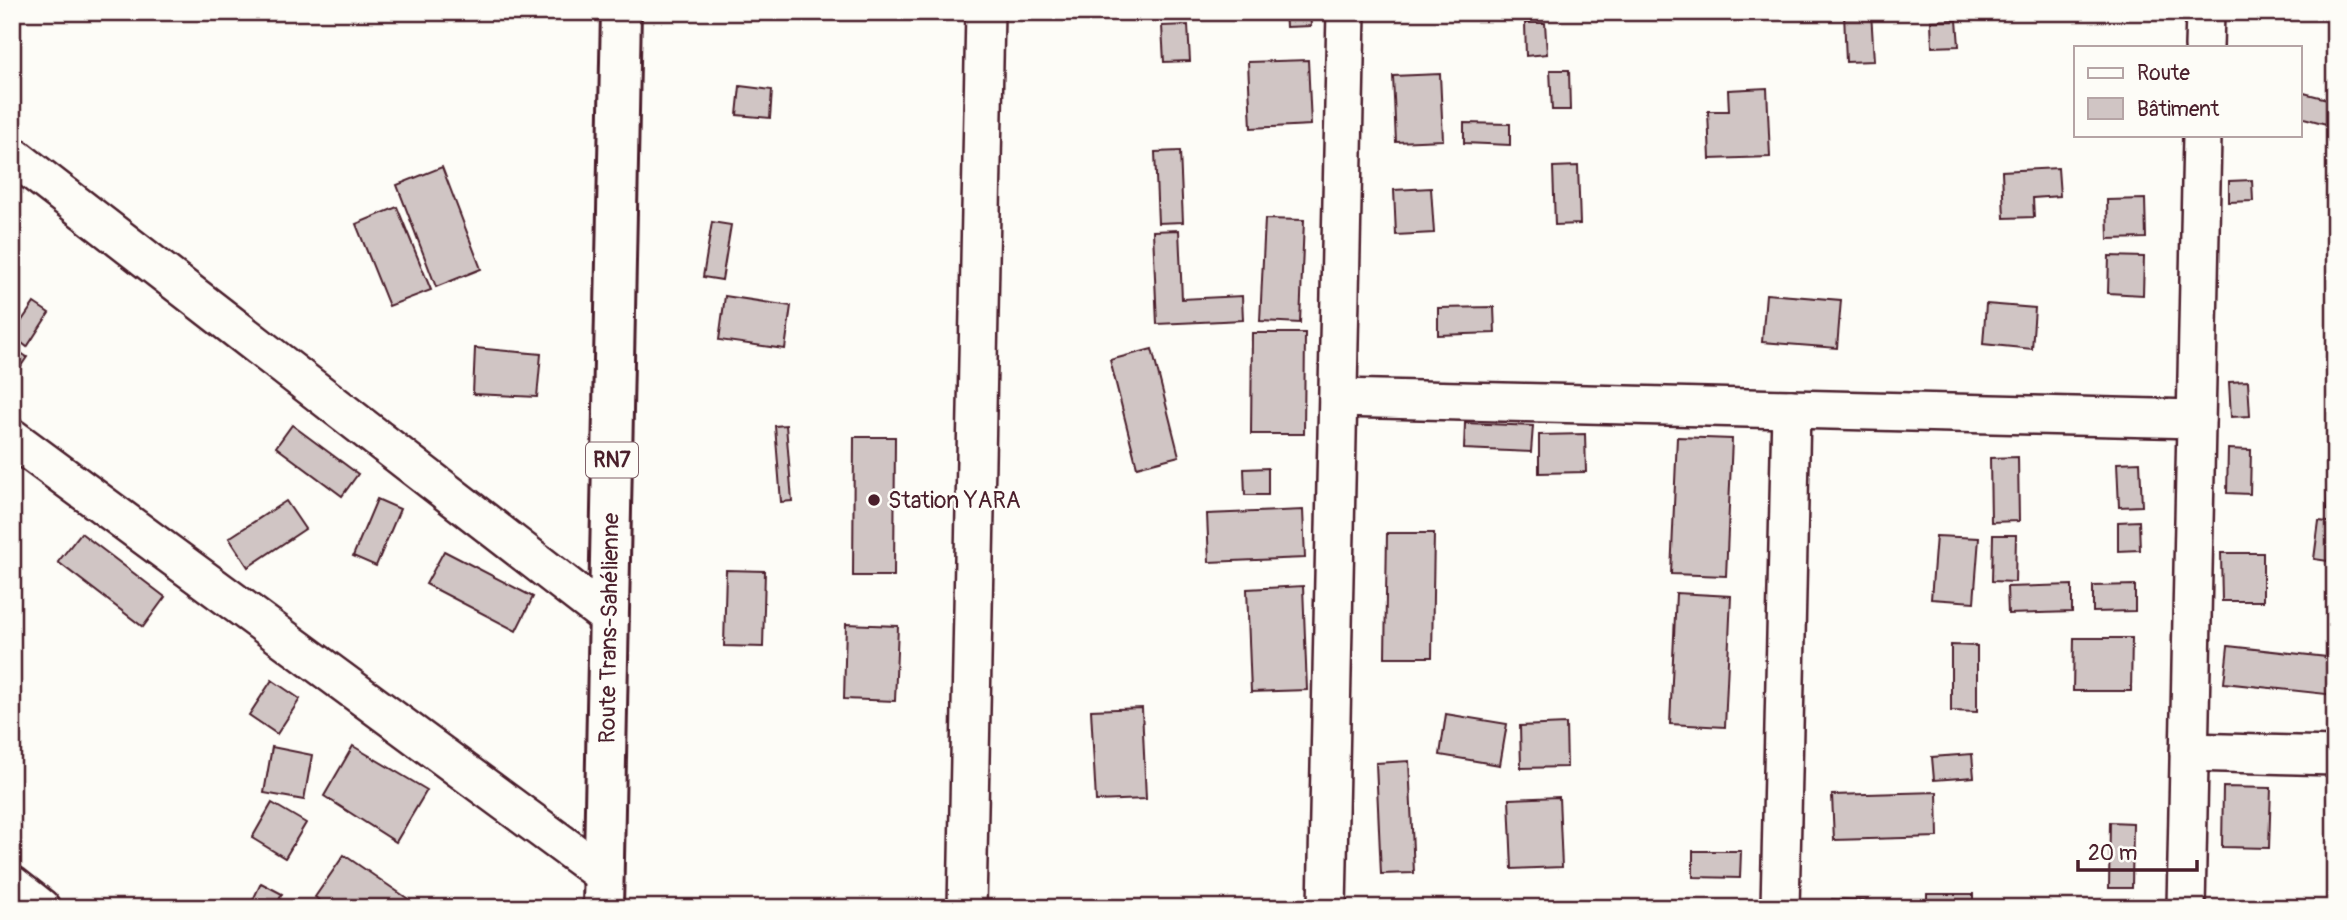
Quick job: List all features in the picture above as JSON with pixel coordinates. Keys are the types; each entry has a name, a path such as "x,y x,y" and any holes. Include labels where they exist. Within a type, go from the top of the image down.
{"highway":[{"name":"Route Trans-Sahélienne","path":"603,891 621,12"}],"street":[{"path":"967,908 985,12"},
{"path":"1327,908 1346,12"},
{"path":"2204,12 2204,46"},
{"path":"2186,908 2202,136"},
{"path":"12,155 609,618"},
{"path":"1338,398 2196,419"},
{"path":"1780,908 1791,409"},
{"path":"12,438 603,891"},
{"path":"2189,752 2335,756"},
{"path":"12,885 41,908"}],"building":[{"path":"1285,12 1310,12 1311,26 1286,27"},
{"path":"1871,12 1874,61 1846,62 1844,13"},
{"path":"1957,20 1959,46 1932,47 1931,21"},
{"path":"1525,23 1545,23 1547,54 1526,56"},
{"path":"1188,25 1190,61 1164,62 1162,26"},
{"path":"1308,60 1311,125 1251,128 1248,62"},
{"path":"1550,70 1569,70 1570,110 1552,110"},
{"path":"1440,74 1443,140 1396,142 1393,76"},
{"path":"740,86 772,90 770,118 737,115"},
{"path":"1767,88 1770,157 1710,159 1708,111 1729,111 1728,90"},
{"path":"2302,93 2335,101 2330,125 2302,118"},
{"path":"1464,123 1510,124 1510,145 1464,143"},
{"path":"1180,151 1183,222 1158,223 1155,152"},
{"path":"1578,166 1580,224 1555,225 1553,167"},
{"path":"442,167 481,269 436,287 397,185"},
{"path":"2058,168 2060,196 2033,198 2034,217 2004,218 2002,171"},
{"path":"2252,180 2253,201 2229,202 2229,181"},
{"path":"1431,188 1434,233 1396,235 1394,190"},
{"path":"2145,199 2146,238 2108,239 2107,200"},
{"path":"397,207 431,290 389,306 356,224"},
{"path":"1265,219 1304,220 1300,323 1260,321"},
{"path":"712,222 731,225 722,280 703,277"},
{"path":"1179,230 1182,299 1242,296 1243,320 1157,324 1153,231"},
{"path":"2109,256 2144,257 2143,295 2108,293"},
{"path":"1766,294 1841,300 1837,348 1762,342"},
{"path":"725,296 791,306 785,349 719,340"},
{"path":"34,303 49,313 27,347 12,335"},
{"path":"1986,304 2035,308 2032,349 1983,344"},
{"path":"1494,307 1495,333 1438,335 1438,308"},
{"path":"1252,333 1305,333 1304,434 1251,434"},
{"path":"12,347 27,357 12,379"},
{"path":"475,348 541,354 537,397 473,394"},
{"path":"1152,349 1179,456 1137,467 1110,360"},
{"path":"2248,381 2250,416 2231,417 2229,382"},
{"path":"1465,423 1533,426 1531,452 1464,449"},
{"path":"292,425 358,474 342,496 276,447"},
{"path":"786,425 792,501 781,502 775,426"},
{"path":"1585,434 1586,472 1539,473 1539,435"},
{"path":"854,437 895,437 894,576 853,576"},
{"path":"1677,437 1732,439 1726,576 1671,574"},
{"path":"2330,442 2335,442 2335,511 2327,510"},
{"path":"2228,449 2251,450 2250,494 2227,493"},
{"path":"2018,457 2019,521 1991,522 1990,458"},
{"path":"2140,462 2142,506 2119,507 2117,463"},
{"path":"1268,468 1268,495 1245,495 1244,469"},
{"path":"377,499 400,509 376,566 353,556"},
{"path":"286,501 305,529 248,567 229,538"},
{"path":"1303,510 1305,558 1209,562 1207,514"},
{"path":"2139,521 2140,550 2118,551 2118,522"},
{"path":"2319,521 2335,523 2335,562 2314,559"},
{"path":"81,533 165,597 143,627 58,562"},
{"path":"1387,533 1434,533 1432,657 1385,657"},
{"path":"1993,535 2016,535 2015,582 1992,581"},
{"path":"1936,536 1979,538 1974,602 1931,599"},
{"path":"444,551 533,597 516,631 426,584"},
{"path":"2221,553 2263,553 2263,601 2222,601"},
{"path":"726,570 765,571 763,647 724,646"},
{"path":"2072,585 2072,612 2008,614 2007,587"},
{"path":"2135,585 2135,611 2093,612 2093,586"},
{"path":"1303,586 1307,690 1251,692 1247,589"},
{"path":"1676,593 1731,596 1725,727 1670,724"},
{"path":"846,624 898,626 895,701 844,699"},
{"path":"2074,638 2132,638 2131,691 2073,691"},
{"path":"1951,645 1977,646 1977,712 1951,711"},
{"path":"2228,646 2335,658 2335,695 2224,683"},
{"path":"272,680 300,699 277,734 249,715"},
{"path":"1142,708 1146,799 1096,801 1091,710"},
{"path":"1446,714 1507,724 1500,765 1440,755"},
{"path":"1566,724 1567,767 1521,768 1520,726"},
{"path":"353,746 427,790 396,842 324,796"},
{"path":"272,747 312,755 304,800 264,793"},
{"path":"1972,754 1974,777 1934,780 1932,757"},
{"path":"1409,761 1414,873 1381,874 1376,763"},
{"path":"2223,787 2271,788 2269,848 2222,847"},
{"path":"1937,792 1938,837 1834,840 1832,795"},
{"path":"1559,797 1562,867 1512,869 1509,799"},
{"path":"272,803 306,823 285,858 252,838"},
{"path":"2110,822 2133,823 2132,888 2109,888"},
{"path":"1693,851 1741,851 1740,878 1693,877"},
{"path":"344,855 417,905 415,908 330,908 315,897"},
{"path":"261,883 282,894 275,908 249,908"},
{"path":"1927,894 1973,894 1973,908 1927,908"},
{"path":"1832,899 1871,901 1870,908 1832,908"}],"place":[{"name":"Station YARA","path":"874,500"}]}
